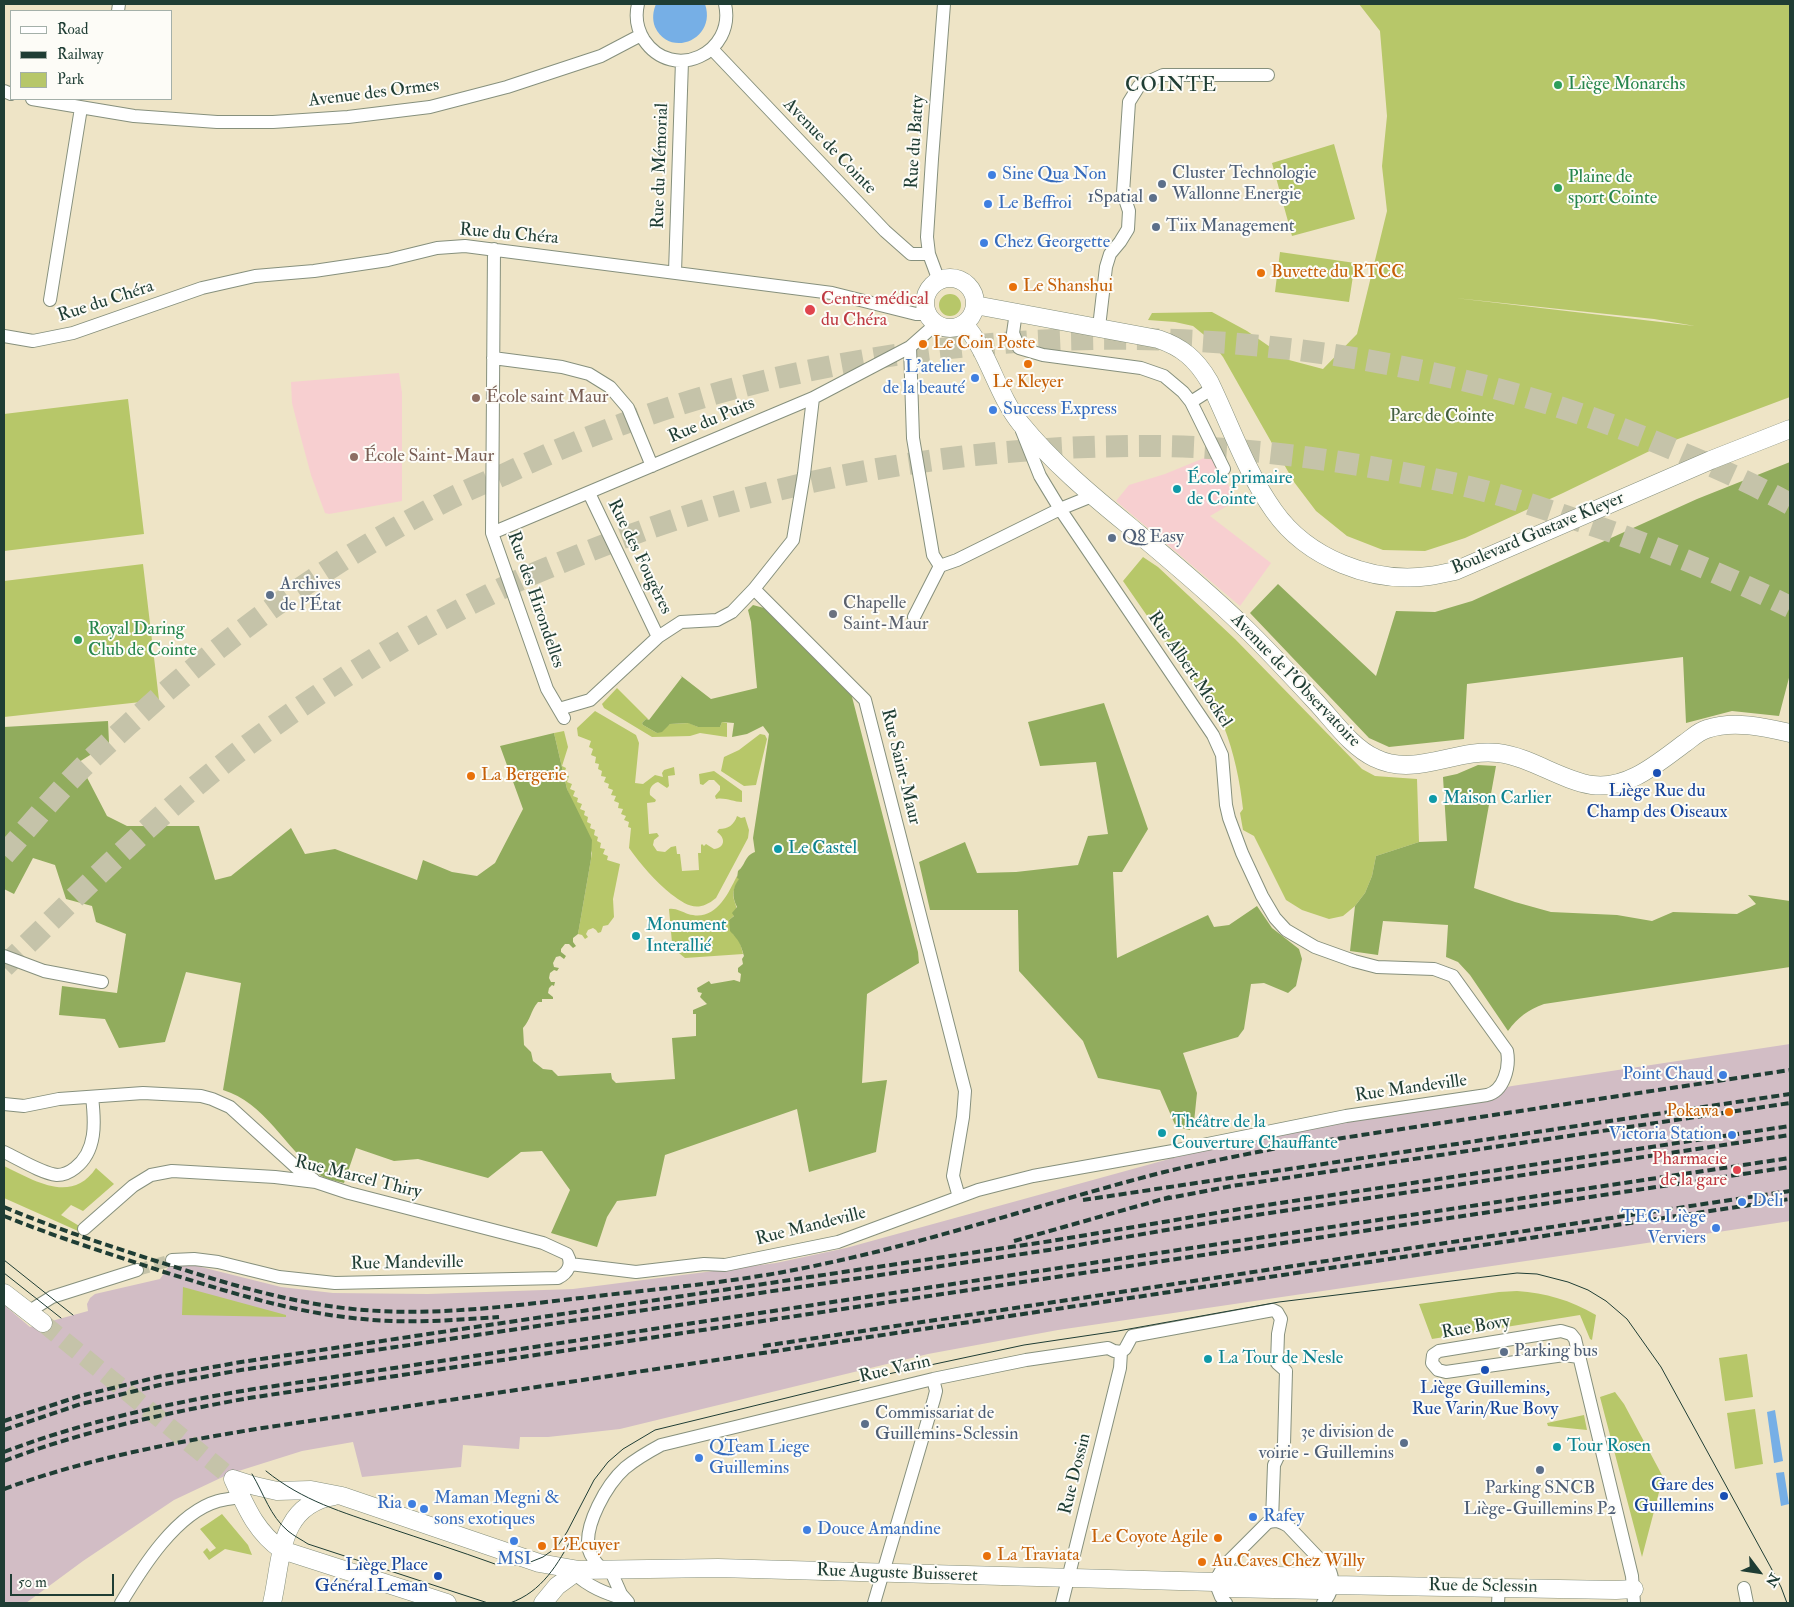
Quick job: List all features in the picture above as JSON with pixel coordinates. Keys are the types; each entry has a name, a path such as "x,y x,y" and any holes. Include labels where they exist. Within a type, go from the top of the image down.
{"street":[{"path":"638,4 637,23 641,35 648,46 658,54 682,61 694,59 712,49 723,33 727,19 725,4"},
{"name":"Rue du Batty","path":"939,281 929,254 927,237 944,4"},
{"name":"Avenue des Ormes","path":"37,100 134,116 198,121 273,122 348,117 430,107 507,87 601,56 641,35"},
{"name":"Avenue de Cointe","path":"712,49 885,231 911,254 929,254"},
{"name":"Rue du Mémorial","path":"675,272 682,61"},
{"path":"1099,327 1106,267 1110,254 1128,229 1129,212 1124,193 1129,102 1139,86 1163,75 1268,75"},
{"path":"100,111 106,100"},
{"path":"50,300 81,108"},
{"name":"Rue du Chéra","path":"4,336 33,341 73,333 202,288 255,276 334,268 388,260 438,248 465,246 832,293 932,319"},
{"name":"Rue des Hirondelles","path":"494,249 492,533 547,689 561,713 590,700 658,637"},
{"path":"952,278 966,284 974,297 975,305 974,312 964,324 948,328 932,319 926,305 926,297 930,289 939,281 952,278"},
{"name":"Boulevard Gustave Kleyer","path":"975,305 1158,339 1180,348 1201,367 1213,388 1263,495 1286,525 1308,546 1345,566 1389,576 1428,576 1455,571 1711,460 1790,429"},
{"path":"1016,312 1013,333 1020,348 1043,355 1141,368 1164,376 1183,392 1191,402 1224,469"},
{"name":"Rue du Puits","path":"492,533 813,398 910,348 932,319"},
{"name":"Avenue de l'Observatoire","path":"964,324 974,338 1018,422 1041,448 1092,496 1242,624 1354,744 1374,758 1388,764 1413,766 1469,753 1500,753 1536,764 1578,782 1606,786 1636,776 1704,730 1718,726 1739,725 1790,733"},
{"path":"910,348 913,438 934,555 940,566"},
{"path":"493,358 562,367 589,374 610,387 628,408 652,466"},
{"path":"1191,402 1213,388"},
{"path":"658,637 681,622 717,620 732,612 754,589 793,540 804,474 813,398"},
{"name":"Rue Albert Mockel","path":"1018,422 1040,476 1060,509 1213,735 1222,755 1226,805 1229,818 1242,854 1275,918 1297,938 1339,956 1377,967 1434,969 1444,971 1453,976 1507,1051 1508,1061 1504,1075"},
{"name":"Rue des Fougères","path":"589,493 658,637"},
{"path":"914,617 940,566 957,560 1060,509 1092,496"},
{"name":"Rue Saint-Maur","path":"754,589 865,700 965,1091 963,1117 953,1176 959,1197"},
{"path":"4,956 44,971 102,982"},
{"name":"Rue Mandeville","path":"172,1260 194,1259 218,1262 279,1277 335,1282 558,1278 568,1270 570,1264 636,1272 704,1264 725,1265 853,1238 978,1190 1032,1176 1173,1151 1346,1116 1487,1095 1497,1090 1504,1075"},
{"path":"4,1104 24,1106 59,1099 143,1093 201,1096 230,1107 297,1168 316,1182"},
{"path":"4,1152 56,1175 71,1172 85,1158 92,1141 94,1130 92,1097"},
{"name":"Rue Marcel Thiry","path":"84,1229 133,1186 151,1175 190,1172 238,1174 316,1182 349,1193 544,1243 568,1254 570,1264"},
{"path":"28,1312 52,1297 137,1270"},
{"path":"4,1293 43,1323"},
{"path":"1121,1352 1125,1349 1132,1336 1272,1310 1277,1312 1281,1318 1278,1334 1277,1363 1286,1371 1286,1410 1284,1444 1274,1465 1272,1520"},
{"name":"Rue Bovy","path":"1579,1357 1564,1355 1446,1372 1438,1370 1432,1363 1433,1355 1439,1351 1561,1331 1571,1334 1575,1339 1634,1596"},
{"name":"Rue Varin","path":"627,1601 606,1569 590,1551 589,1529 608,1489 620,1473 649,1451 676,1440 933,1379 1026,1360 1108,1348 1121,1352"},
{"name":"Rue Dossin","path":"1062,1603 1120,1368 1121,1352"},
{"path":"874,1603 934,1399 936,1391 933,1379"},
{"name":"Rue Auguste Buisseret","path":"241,1497 233,1479 277,1490 312,1490 342,1496 539,1563 576,1572 606,1569 718,1568 1215,1582"},
{"path":"272,1603 287,1530 301,1511 320,1499 342,1496"},
{"path":"120,1603 144,1565 187,1518 205,1506 241,1497 258,1528 270,1542 282,1550 446,1603"},
{"path":"1226,1603 1221,1597 1215,1582 1223,1567 1272,1520 1282,1522 1288,1526 1329,1569 1332,1575 1332,1585 1330,1594 1323,1603"},
{"path":"279,1575 289,1565 302,1559 311,1559"},
{"path":"543,1603 557,1586 576,1572 584,1583 598,1591 627,1601"},
{"name":"Rue de Sclessin","path":"1215,1582 1227,1588 1320,1590 1332,1585 1498,1595 1616,1590 1634,1596"},
{"path":"1744,1588 1746,1603"}],"shaded area":[{"name":"École Saint-Maur","path":"399,373 402,393 402,501 329,514 325,513 311,475 301,438 292,403 291,382"},
{"path":"1214,454 1236,501 1210,516 1271,563 1240,606 1116,501 1129,485 1165,474"},
{"path":"1790,1044 1790,1221 1058,1330 928,1354 620,1429 548,1437 520,1437 519,1449 463,1445 461,1467 362,1477 353,1442 302,1451 229,1474 174,1500 83,1561 26,1603 4,1603 4,1305 30,1327 88,1311 87,1304 95,1294 160,1279 173,1260 281,1287 333,1293 428,1294 573,1289 776,1263 846,1248 1209,1148 1512,1086"}],"green space":[{"name":"Parc de Cointe","path":"1359,4 1790,4 1790,397 1662,445 1465,538 1425,551 1383,550 1347,536 1316,511 1294,482 1223,357 1209,339 1193,326 1175,322 1148,320 1152,313 1212,312 1247,331 1289,360 1323,369 1357,334 1387,211 1382,166 1387,116 1380,31","holes":["1455,298 1654,319 1695,326"]},
{"path":"1334,144 1355,219 1292,236 1272,163"},
{"path":"1280,252 1355,263 1349,302 1275,292"},
{"path":"950,294 958,297 961,305 958,313 950,316 942,313 939,305 942,297"},
{"path":"128,399 144,534 4,551 4,414"},
{"path":"1790,462 1790,674 1779,716 1732,711 1686,723 1683,657 1467,684 1464,739 1389,747 1369,738 1250,613 1278,584 1376,676 1396,611 1435,612 1472,601 1697,499"},
{"path":"1143,557 1158,567 1235,639 1362,769 1375,776 1417,779 1419,842 1376,856 1372,876 1365,893 1355,906 1343,916 1329,919 1302,910 1286,900 1254,836 1243,830 1240,813 1243,809 1238,778 1224,727 1123,581"},
{"name":"Royal Daring Club de Cointe","path":"143,564 159,700 4,717 4,581"},
{"path":"753,605 764,608 851,693 918,952 919,963 867,994 862,1083 887,1080 876,1152 809,1172 797,1109 665,1155 656,1196 617,1201 607,1217 597,1247 551,1233 570,1190 542,1151 521,1152 488,1178 418,1159 394,1161 356,1148 344,1183 327,1179 318,1174 263,1115 238,1096 223,1090 241,983 186,972 165,1042 119,1048 105,1019 59,1015 62,986 117,993 126,934 96,922 92,906 66,899 55,865 33,858 14,894 4,889 4,727 108,721 109,743 79,762 107,816 127,826 199,826 215,880 231,876 291,828 305,854 335,849 417,880 423,860 452,872 477,876 495,863 523,809 500,746 554,733 567,789 592,840 591,859 578,934 573,938 576,946 573,948 569,944 565,944 561,949 561,952 566,956 564,959 560,956 556,957 553,963 554,967 559,968 557,971 554,970 550,973 549,978 551,982 555,982 554,986 552,985 549,988 548,993 553,999 542,999 542,1002 538,1002 535,1006 528,1022 523,1028 524,1045 531,1052 533,1061 543,1069 552,1070 558,1076 611,1073 612,1079 616,1083 675,1079 672,1038 696,1036 696,1014 693,1014 693,1010 707,1004 700,997 702,993 698,992 697,988 709,981 711,984 734,980 740,982 741,974 738,972 738,968 743,964 742,959 744,956 739,942 730,931 729,920 734,916 732,913 737,907 734,893 739,879 737,878 738,871 747,858 755,852 753,838 769,734 763,726 747,734 732,737 734,723 722,722 720,727 698,727 688,723 670,724 662,732 657,733 642,723 646,719 649,720 682,677 680,675 711,699 757,688 751,622 748,610"},
{"path":"617,688 649,720 646,719 642,723 643,725 657,733 670,724 689,723 698,727 720,727 722,722 727,723 727,737 700,733 690,736 652,737 604,708 602,704"},
{"path":"1104,703 1148,829 1122,872 1113,872 1117,958 1208,915 1214,927 1229,925 1257,906 1272,928 1299,949 1302,959 1296,986 1288,993 1264,983 1251,984 1244,1029 1238,1037 1183,1053 1197,1093 1194,1122 1190,1130 1176,1127 1160,1090 1098,1078 1083,1041 1019,971 1018,910 930,910 919,862 965,842 977,873 1016,872 1078,865 1088,836 1108,834 1096,762 1040,766 1028,722"},
{"path":"595,711 636,735 639,743 635,783 643,784 655,775 663,777 662,773 664,770 674,767 675,775 668,776 669,786 667,788 658,782 651,788 650,795 656,800 655,802 647,803 649,834 657,833 659,836 654,840 653,845 657,851 665,852 671,847 676,846 677,854 680,854 682,871 699,870 698,853 701,853 701,845 704,846 706,844 714,849 720,847 723,840 717,832 719,829 730,826 737,816 745,817 749,830 748,838 716,898 710,903 693,906 677,898 643,867 629,848 631,828 628,827 629,822 624,820 626,816 621,814 623,809 618,808 619,803 614,801 616,796 611,795 613,790 608,788 609,784 604,782 606,777 601,776 602,771 598,769 599,764 595,763 596,757 591,755 593,749 589,747 591,741 578,736 577,728"},
{"path":"564,731 568,747 562,766 566,768 564,774 569,776 567,782 572,784 570,789 575,791 573,796 578,798 577,802 582,804 580,809 585,811 584,815 588,817 587,822 591,824 590,828 595,830 594,835 598,837 597,841 601,843 600,848 605,849 603,854 608,856 607,860 620,864 613,899 614,917 608,925 603,926 601,932 598,933 593,928 588,930 586,934 588,937 585,939 582,935 578,934 592,853 567,789 554,733"},
{"path":"760,734 765,735 767,739 756,785 744,786 721,771 724,757 739,750"},
{"path":"1478,765 1496,766 1474,888 1551,912 1617,915 1652,921 1673,912 1737,914 1756,904 1748,895 1790,901 1790,967 1544,1004 1524,1014 1508,1031 1470,975 1458,962 1446,957 1448,925 1383,921 1378,955 1350,951 1355,906 1365,893 1372,876 1376,856 1419,842 1447,841 1443,777 1457,774"},
{"path":"714,771 742,791 742,802 716,799 715,796 720,790 720,786 714,780 709,780 703,785 700,784 699,774"},
{"path":"737,876 740,878 734,888 733,895 737,909 734,916 729,920 733,934 739,940 743,954 685,958 674,949 674,943 672,943 669,909 697,915 713,911 724,899"},
{"path":"4,1166 40,1183 64,1187 75,1185 86,1179 96,1168 114,1184 83,1211 71,1205 61,1215 81,1227 78,1231 4,1198"},
{"path":"183,1287 286,1315 286,1317 182,1315"},
{"path":"1499,1292 1538,1293 1558,1298 1596,1315 1592,1340 1580,1315 1432,1339 1419,1304"},
{"path":"1747,1354 1753,1397 1725,1401 1719,1358"},
{"path":"1615,1392 1624,1404 1663,1477 1642,1557 1600,1397"},
{"path":"1755,1409 1763,1464 1735,1469 1727,1413"},
{"path":"1584,1415 1587,1430 1548,1426 1547,1423"},
{"path":"222,1514 248,1545 252,1555 225,1549 209,1560 203,1552 207,1548 210,1552 216,1548 200,1529"}],"water":[{"path":"656,4 705,4 707,16 704,27 690,41 681,43 671,42 662,37 655,27 653,15"},
{"path":"1775,1410 1783,1461 1774,1463 1767,1412"},
{"path":"1784,1472 1789,1504 1781,1506 1776,1473"}],"tunnel":[{"path":"4,855 88,762 200,663 316,577 398,527 463,492 561,448 621,424 713,394 856,362 969,346 1084,339 1199,341 1314,352 1427,372 1538,400 1646,438 1719,469 1790,504"},
{"path":"4,967 99,874 198,785 232,757 297,709 387,651 449,615 521,579 644,530 712,508 781,489 850,474 992,453 1063,448 1175,446 1297,456 1378,468 1457,484 1529,504 1655,548 1790,607"},
{"path":"137,1270 172,1260"},
{"path":"43,1323 233,1479"}],"tram line":[{"path":"4,1260 73,1315"},
{"path":"4,1273 61,1318"},
{"path":"266,1471 309,1498 354,1516 495,1564 514,1565 528,1563 543,1557 557,1547 567,1532 594,1480 608,1462 623,1449 655,1430 860,1380 1024,1345 1118,1331 1279,1302 1517,1273 1537,1274 1568,1282 1588,1290 1606,1301 1627,1319 1661,1367 1770,1566 1787,1603"},
{"path":"252,1474 276,1519 288,1531 308,1544 488,1603"},
{"path":"510,1603 531,1592 548,1576 573,1536"}],"railway":[{"path":"4,1207 66,1231 129,1252 219,1281 267,1294 315,1304 391,1312 473,1309 763,1276 908,1244 1118,1184 1237,1156 1283,1147 1790,1070"},
{"path":"1083,1200 1790,1094"},
{"path":"1164,1199 1232,1186 1790,1103"},
{"path":"4,1421 80,1396 158,1377 241,1362 1051,1241 1240,1209 1790,1126"},
{"path":"4,1430 81,1404 160,1385 241,1370 1049,1250 1243,1217 1790,1135"},
{"path":"4,1452 34,1441 124,1415 248,1390 1790,1158"},
{"path":"4,1461 34,1450 125,1424 249,1398 1790,1167"},
{"path":"763,1346 1790,1191"},
{"path":"1014,1241 1170,1197"},
{"path":"4,1489 66,1469 129,1453 256,1429 1790,1199"},
{"path":"4,1216 164,1272 287,1307 337,1316 397,1321 499,1317"}],"place":[{"name":"Liège Monarchs","path":"1558,85"},
{"name":"Sine Qua Non","path":"992,175"},
{"name":"Cluster Technologie Wallonne Energie","path":"1162,184"},
{"name":"Plaine de sport Cointe","path":"1558,188"},
{"name":"1Spatial","path":"1153,198"},
{"name":"Le Beffroi","path":"988,204"},
{"name":"Tiix Management","path":"1156,227"},
{"name":"Chez Georgette","path":"984,243"},
{"name":"Buvette du RTCC","path":"1261,273"},
{"name":"Le Shanshui","path":"1013,287"},
{"name":"Centre médical du Chéra","path":"810,310"},
{"name":"Le Coin Poste","path":"923,344"},
{"name":"Le Kleyer","path":"1028,364"},
{"name":"L'atelier de la beauté","path":"975,378"},
{"name":"École saint Maur","path":"476,398"},
{"name":"Success Express","path":"993,410"},
{"name":"École Saint-Maur","path":"354,457"},
{"name":"École primaire de Cointe","path":"1177,489"},
{"name":"Q8 Easy","path":"1112,538"},
{"name":"Archives de l'État","path":"270,595"},
{"name":"Chapelle Saint-Maur","path":"833,614"},
{"name":"Royal Daring Club de Cointe","path":"78,640"},
{"name":"Liège Rue du Champ des Oiseaux","path":"1657,773"},
{"name":"La Bergerie","path":"471,776"},
{"name":"Maison Carlier","path":"1433,799"},
{"name":"Le Castel","path":"778,849"},
{"name":"Monument Interallié","path":"636,936"},
{"name":"Point Chaud","path":"1723,1075"},
{"name":"Pokawa","path":"1729,1112"},
{"name":"Théâtre de la Couverture Chauffante","path":"1162,1133"},
{"name":"Victoria Station","path":"1732,1135"},
{"name":"Pharmacie de la gare","path":"1737,1170"},
{"name":"Deli","path":"1742,1202"},
{"name":"TEC Liège Verviers","path":"1716,1228"},
{"name":"Parking bus","path":"1504,1352"},
{"name":"La Tour de Nesle","path":"1208,1359"},
{"name":"Liège Guillemins, Rue Varin/Rue Bovy","path":"1485,1370"},
{"name":"Commissariat de Guillemins-Sclessin","path":"865,1424"},
{"name":"3e division de voirie - Guillemins","path":"1404,1443"},
{"name":"Tour Rosen","path":"1557,1447"},
{"name":"QTeam Liege Guillemins","path":"699,1458"},
{"name":"Parking SNCB Liège-Guillemins P2","path":"1540,1470"},
{"name":"Gare des Guillemins","path":"1724,1496"},
{"name":"Ria","path":"412,1504"},
{"name":"Maman Megni & sons exotiques","path":"424,1509"},
{"name":"Rafey","path":"1253,1517"},
{"name":"Douce Amandine","path":"807,1530"},
{"name":"Le Coyote Agile","path":"1218,1538"},
{"name":"MSI","path":"514,1541"},
{"name":"L'Ecuyer","path":"542,1546"},
{"name":"La Traviata","path":"987,1556"},
{"name":"Au Caves Chez Willy","path":"1202,1562"},
{"name":"Liège Place Général Leman","path":"438,1576"}],"district":[{"name":"COINTE","path":"1171,87"}]}
